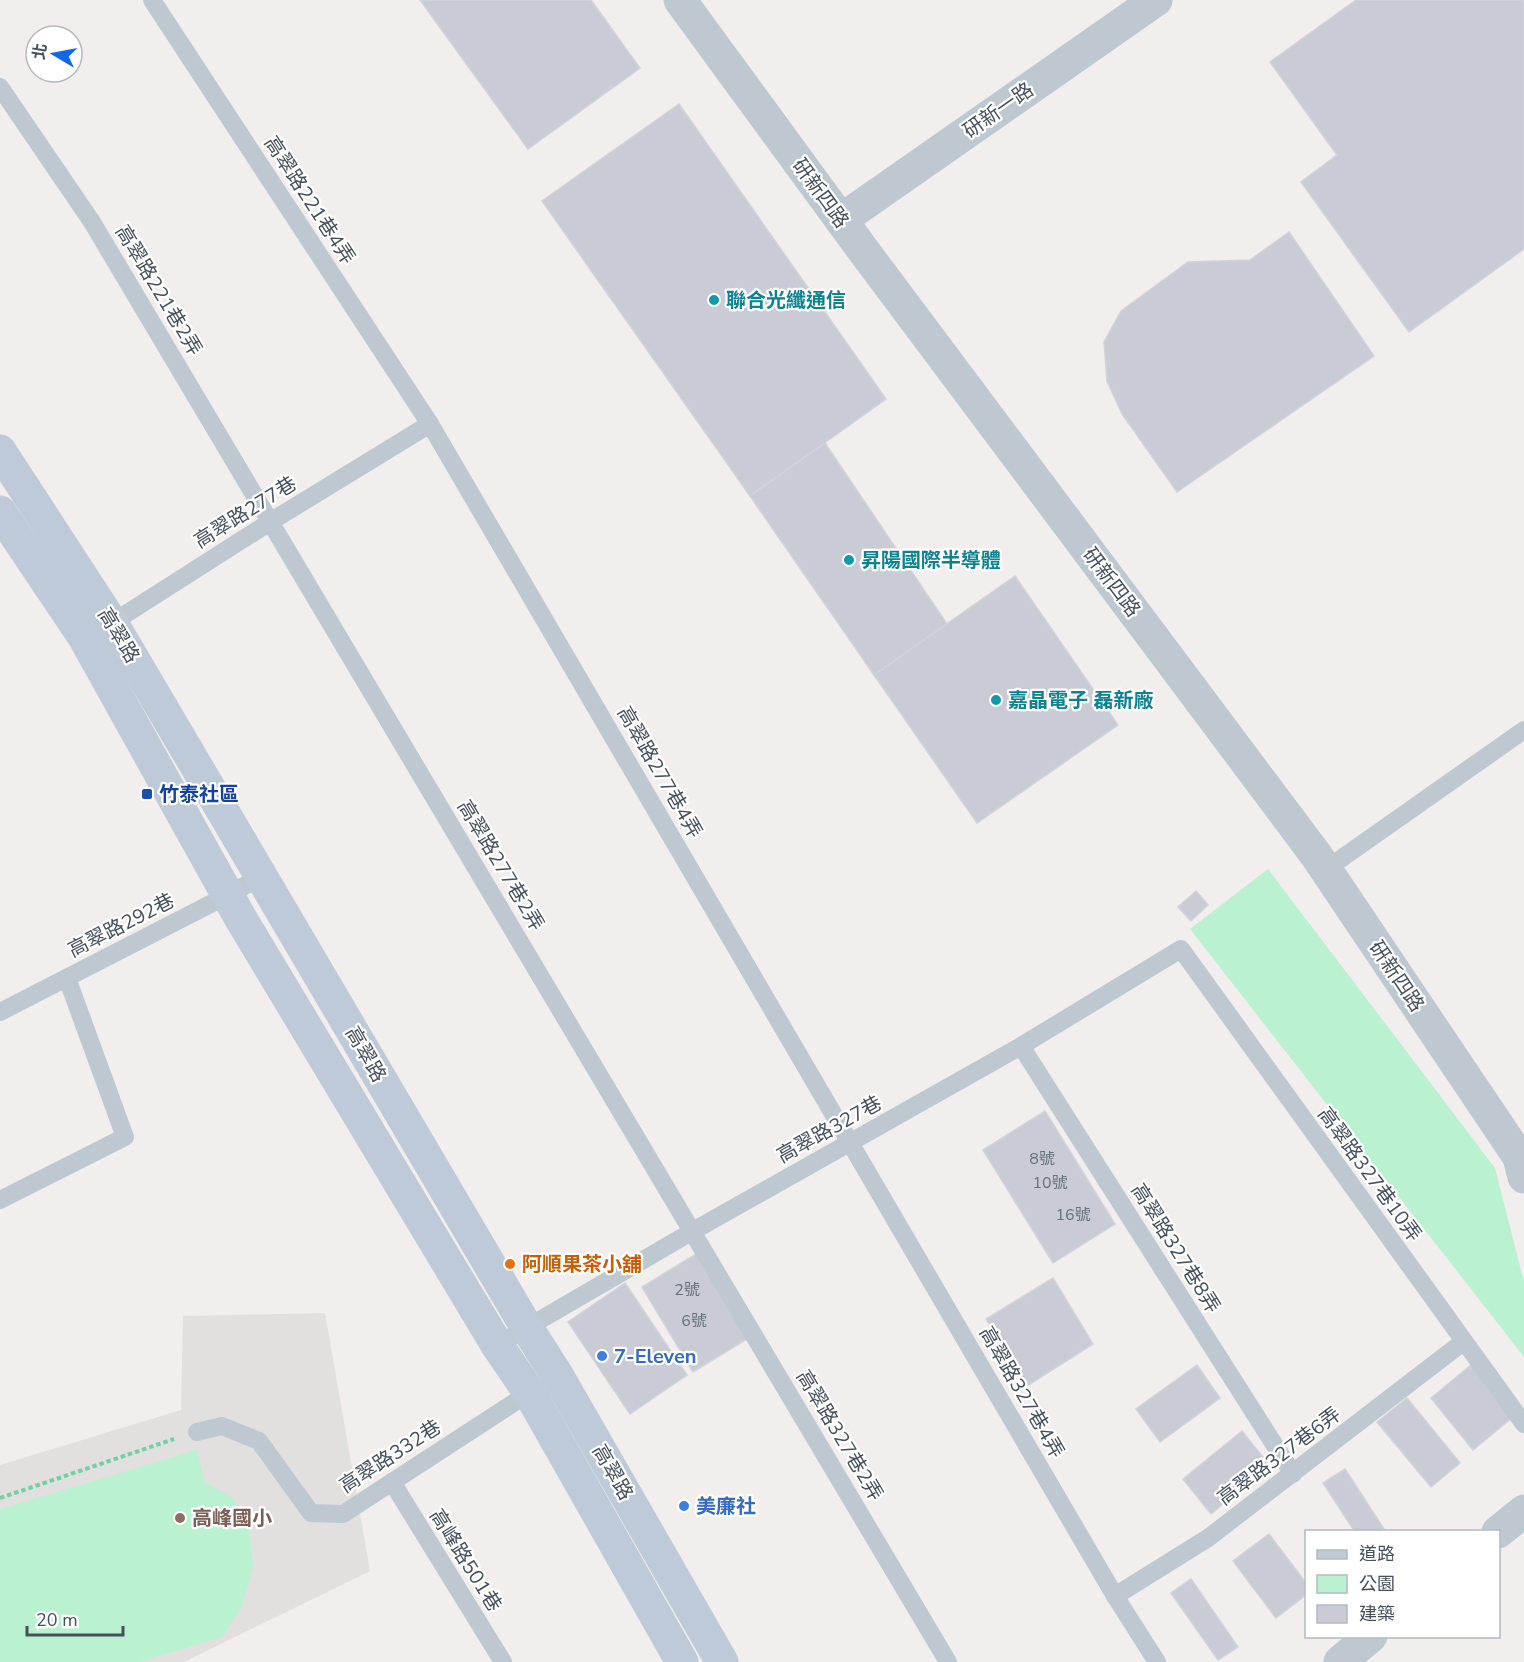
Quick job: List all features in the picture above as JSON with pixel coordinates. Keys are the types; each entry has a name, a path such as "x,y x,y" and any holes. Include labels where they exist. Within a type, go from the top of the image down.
{"street":[{"name":"研新四路","path":"680,0 841,220 1316,855 1519,1157 1524,1177"},
{"name":"研新一路","path":"841,220 1156,0"},
{"name":"高翠路","path":"0,451 98,630 228,895 497,1345 529,1392 682,1662"},
{"name":"高翠路","path":"0,512 98,630 262,876 527,1328 557,1375 722,1662"},
{"path":"1500,1530 1524,1511"},
{"path":"1340,1662 1369,1638"}],"lane":[{"name":"高翠路221巷4弄","path":"152,0 430,424"},
{"name":"高翠路221巷2弄","path":"0,87 92,222 270,522"},
{"name":"高翠路277巷","path":"98,630 430,424"},
{"name":"高翠路277巷4弄","path":"430,424 850,1143"},
{"name":"高翠路277巷2弄","path":"270,522 693,1231"},
{"path":"1325,870 1524,730"},
{"name":"高翠路292巷","path":"0,1012 262,876"},
{"name":"高翠路327巷","path":"497,1345 693,1231 1021,1046 1181,949"},
{"name":"高翠路327巷10弄","path":"1181,949 1524,1424"},
{"path":"0,1200 125,1137 68,978"},
{"name":"高翠路327巷8弄","path":"1021,1046 1293,1474"},
{"name":"高翠路327巷4弄","path":"850,1143 1115,1596 1157,1662"},
{"name":"高翠路327巷2弄","path":"693,1231 948,1662"},
{"name":"高翠路327巷6弄","path":"1115,1596 1208,1538 1463,1342"},
{"name":"高翠路332巷","path":"197,1432 222,1426 259,1440 311,1513 343,1514 557,1375"},
{"name":"高峰路501巷","path":"392,1482 503,1662"}],"path":[{"path":"0,1498 197,1432"}],"shaded area":[{"name":"高峰國小","path":"325,1313 370,1571 184,1662 0,1662 0,1465 181,1410 183,1316"}],"green space":[{"path":"1268,869 1495,1168 1524,1282 1524,1357 1190,929"},
{"path":"197,1450 205,1482 233,1498 249,1529 253,1566 241,1608 222,1637 139,1662 0,1662 0,1509"}],"building":[{"path":"420,0 591,0 640,68 528,149"},
{"path":"1356,0 1524,0 1524,249 1409,332 1301,182 1337,155 1270,62"},
{"name":"聯合光纖通信","path":"679,104 886,399 750,496 542,201"},
{"path":"1289,232 1374,356 1177,492 1122,414 1107,381 1104,342 1121,311 1188,262 1250,260"},
{"name":"昇陽國際半導體","path":"825,443 947,624 874,675 750,496"},
{"name":"嘉晶電子 磊新廠","path":"1015,576 1118,725 977,823 874,675"},
{"path":"1196,891 1208,905 1191,921 1178,907"},
{"path":"1045,1111 1115,1224 1053,1263 983,1150"},
{"path":"696,1254 747,1339 693,1372 642,1287"},
{"path":"1053,1278 1093,1344 1027,1386 986,1319"},
{"path":"625,1283 687,1375 630,1414 568,1322"},
{"path":"1197,1365 1220,1398 1160,1442 1136,1409"},
{"path":"1471,1365 1513,1417 1473,1450 1431,1398"},
{"path":"1407,1398 1460,1463 1431,1487 1377,1422"},
{"path":"1242,1431 1269,1465 1211,1514 1183,1479"},
{"path":"1345,1469 1384,1529 1354,1530 1323,1483"},
{"path":"1269,1534 1305,1582 1305,1596 1276,1618 1233,1561"},
{"path":"1191,1579 1238,1647 1218,1660 1171,1593"}],"place":[{"name":"聯合光纖通信","path":"714,300"},
{"name":"昇陽國際半導體","path":"849,560"},
{"name":"嘉晶電子 磊新廠","path":"996,700"},
{"name":"竹泰社區","path":"147,794"},
{"name":"阿順果茶小舖","path":"510,1264"},
{"name":"7-Eleven","path":"602,1356"},
{"name":"美廉社","path":"684,1506"},
{"name":"高峰國小","path":"180,1518"}]}
